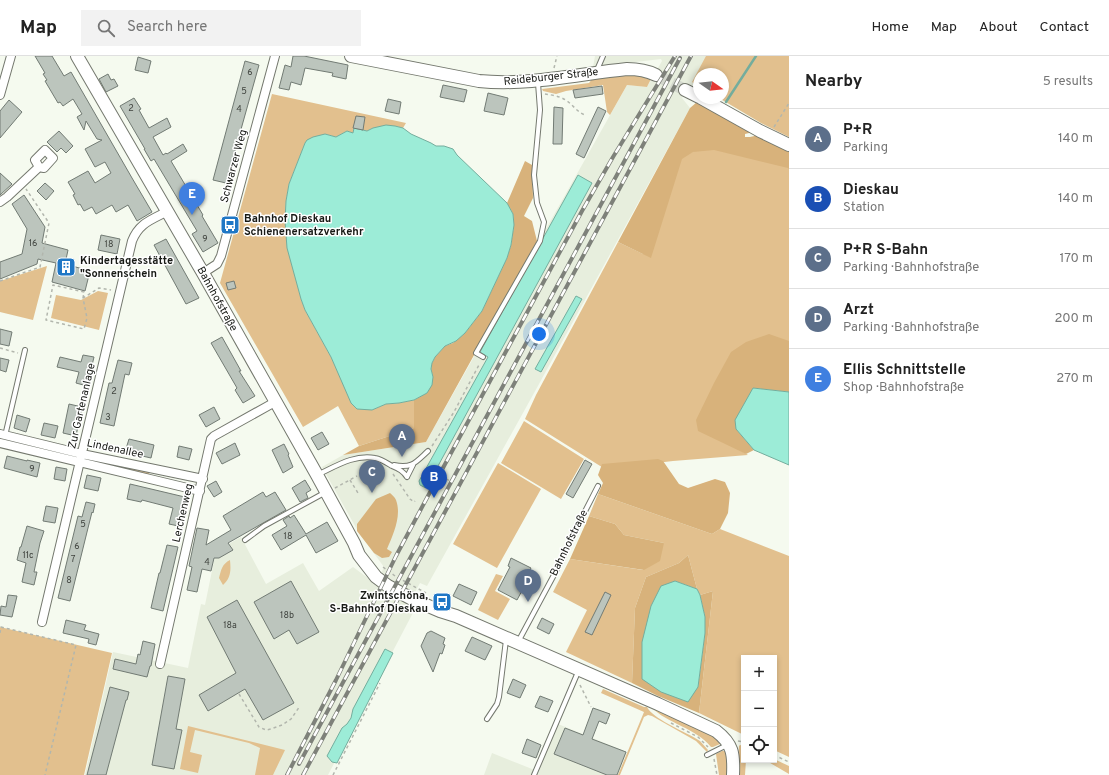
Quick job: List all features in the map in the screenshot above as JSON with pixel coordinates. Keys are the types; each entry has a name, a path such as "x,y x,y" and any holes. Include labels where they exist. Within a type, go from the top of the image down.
{"street":[{"path":"0,95 11,56"},
{"name":"Bahnhofstraße","path":"77,56 203,273 317,475 329,491 359,556 376,577 388,586 440,611 456,616 658,704 716,731 724,737 729,744"},
{"name":"Schwarzer Weg","path":"203,273 217,264 221,256 275,56"},
{"name":"Reideburger Straße","path":"351,56 479,81 507,83 627,69 638,69 656,75"},
{"path":"684,90 693,94"},
{"path":"713,104 789,145"},
{"path":"0,202 39,168"},
{"name":"Zur Gartenanlage","path":"42,622 132,241 135,233 143,225 168,212"},
{"name":"Lerchenweg","path":"160,664 211,439 275,402"},
{"name":"Lindenallee","path":"3,435 200,492"},
{"name":"Lindenallee","path":"0,443 203,479"},
{"path":"729,744 733,752 733,775"}],"lane":[{"path":"596,72 603,56"},
{"path":"483,358 476,354 540,241 544,222 537,203 534,175 540,110 537,80"},
{"path":"3,435 25,352"},
{"path":"388,463 403,472 407,477 413,465 428,451"},
{"path":"317,475 355,459 375,458 400,466 413,465"},
{"name":"Bahnhofstraße","path":"518,643 562,560 598,486"},
{"path":"245,540 264,526 329,491"},
{"path":"487,719 497,704 499,697 506,638"},
{"path":"534,775 579,670"},
{"path":"707,755 729,744"}],"path":[{"path":"553,78 557,56"},
{"path":"539,93 562,98 585,115"},
{"path":"769,135 789,103"},
{"path":"0,282 40,267 49,223 22,183"},
{"path":"53,285 84,292 83,298 87,318 84,329 46,320 53,285"},
{"path":"83,298 98,288 111,290"},
{"path":"0,348 25,352"},
{"path":"428,451 454,412 483,358"},
{"path":"390,471 396,477 410,499 415,502"},
{"path":"329,491 357,476"},
{"path":"441,476 450,481"},
{"path":"350,480 358,493"},
{"path":"379,564 395,576 427,594"},
{"path":"395,576 396,572"},
{"path":"0,632 1,627 76,645 45,775"},
{"path":"333,775 380,683"},
{"path":"580,684 591,708"},
{"path":"239,694 259,727 262,729 271,729 282,725 291,719 300,706"},
{"path":"777,756 789,762"}],"shaded area":[{"path":"595,56 718,56 705,68 693,68 693,85 689,85 682,98 690,108 427,586 420,583 409,603 416,607 328,775 85,775 113,652 188,668 201,604 205,605 216,551 241,537 266,584 303,563 319,591 353,567 376,584 384,567 359,533 322,467 343,455 426,442 627,85 647,87 662,61 661,59 593,67"},
{"path":"706,56 789,56 789,137 761,123 729,104 729,68 700,68"},
{"path":"640,75 651,79 647,87 627,85 610,115 607,112 603,85 556,94 543,91 542,89 589,83 592,79"},
{"path":"272,94 406,123 403,128 395,126 373,128 367,131 354,128 353,133 347,131 336,137 325,134 305,143 289,184 285,221 301,299 305,310 341,378 372,410 386,404 414,400 414,428 359,446 338,406 303,427 220,283"},
{"path":"695,104 701,104 753,132 745,134 745,137 759,135 789,152 789,169 714,150 693,152 682,159 651,258 618,242 690,108"},
{"path":"707,146 789,166 789,345 699,425 748,455 673,461 605,469 525,419 536,395 618,242 643,254 675,159"},
{"path":"525,161 532,165 533,198 524,216 532,221 537,241 426,442 343,455 359,446 414,428 414,400 427,393 433,377 431,369 435,357 445,346 453,343 465,333 482,311 507,258 511,245 514,225 513,214 507,203"},
{"path":"47,266 33,320 0,312 0,281"},
{"path":"98,291 108,293 99,330 51,318 56,295 81,300"},
{"path":"769,334 789,341 789,392 753,388 736,429 754,450 746,454 698,431 696,420 731,352 746,342"},
{"path":"524,421 584,459 561,499 501,463"},
{"path":"89,458 148,470 150,472 147,475 90,461 88,460"},
{"path":"658,459 663,461 679,484 688,488 715,479 725,482 730,493 728,513 720,529 712,534 598,494 603,483 598,475 602,464"},
{"path":"498,463 541,489 497,568 453,544"},
{"path":"390,493 396,500 398,512 394,532 387,549 392,552 389,557 382,558 374,553 357,531 357,524 376,499"},
{"path":"598,494 712,534 720,529 789,556 789,757 777,751 777,655 741,655 741,734 699,713 713,591 700,595 688,555 679,563 646,577 635,608 632,683 566,652 587,610 553,592 570,559 643,570 664,543 624,535 615,524 589,516"},
{"path":"589,516 615,524 624,535 664,543 660,561 644,570 570,559"},
{"path":"688,555 697,589 675,581 698,687 705,633 705,617 700,595 713,591 699,713 658,696 632,683 635,608 646,577 679,563"},
{"path":"230,560 230,574 228,580 223,585 219,578 220,572 224,565"},
{"path":"496,574 503,576 495,591 510,599 498,620 478,610"},
{"path":"0,627 112,653 84,775 0,775"},
{"path":"603,689 647,707 661,720 700,741 708,750 707,752 696,741 648,715 644,717 620,775 618,775 644,712 601,693"},
{"path":"651,707 707,731 720,741 720,744 711,747 698,735 665,718"},
{"path":"558,724 627,752 618,775 484,775 492,753 537,771"},
{"path":"188,726 285,750 273,775 255,775 260,748 249,743 195,730 190,752 202,755 198,773 180,769"},
{"path":"741,745 741,763 746,763 745,775 738,775 739,746"},
{"path":"725,751 728,758 727,775 719,775 716,754"},
{"path":"777,760 789,766 789,774 770,763 777,763"}],"water":[{"path":"386,125 403,128 411,134 436,146 444,146 453,149 457,155 507,203 513,214 514,225 511,245 507,258 482,311 465,333 456,341 445,346 435,357 431,369 433,377 432,385 427,393 414,400 386,404 372,410 357,409 351,403 331,357 305,310 301,299 287,248 285,221 286,201 289,184 307,140 325,134 336,137 347,131 353,133 354,128 367,131"},
{"path":"578,175 592,183 426,488 420,485 419,481 488,357 480,352"},
{"path":"576,296 582,299 541,372 535,369"},
{"path":"753,388 789,392 789,465 754,450 736,429 735,420"},
{"path":"675,581 697,589 700,595 705,617 705,633 698,687 688,702 661,692 642,679 642,642 651,606 661,586"},
{"path":"385,649 393,653 337,763 332,762 327,756 342,728 351,718 353,709"}],"building":[{"path":"35,56 52,56 64,76 71,72 152,212 137,221 128,205 116,212 112,205 96,214 92,207 84,211 80,204 78,205 73,195 75,194 68,182 88,171 95,183 111,173 105,162 95,167 85,149 102,140 97,139 86,121 84,130 77,117 82,114 73,99 63,106 60,102 58,103 45,81 47,80 43,74 45,73"},
{"path":"293,56 304,56 348,65 346,79 332,76 333,73 305,68 301,85 291,82 289,90 279,88 285,65 291,67"},
{"path":"138,57 151,61 148,73 135,70"},
{"path":"245,61 259,65 226,183 213,180"},
{"path":"108,74 111,80 114,79 118,86 106,92 99,79"},
{"path":"443,85 467,90 464,102 440,97"},
{"path":"602,86 603,94 575,98 573,90"},
{"path":"488,93 508,98 504,115 484,111"},
{"path":"134,98 141,109 139,110 149,128 167,118 171,127 153,137 163,155 183,144 187,151 171,161 218,243 203,252 192,234 197,231 154,159 151,161 120,106"},
{"path":"388,99 401,102 399,114 385,111"},
{"path":"9,100 22,112 0,138 0,111"},
{"path":"554,107 563,108 562,144 553,144"},
{"path":"598,107 606,111 584,158 576,154"},
{"path":"356,116 365,117 363,130 353,128"},
{"path":"59,131 73,146 66,153 61,148 57,152 47,142"},
{"path":"0,173 12,184 0,195"},
{"path":"45,183 54,191 46,200 37,191"},
{"path":"24,195 45,227 42,243 68,250 65,264 90,271 85,291 52,282 56,263 38,259 37,264 0,279 0,262 22,254 27,229 12,204"},
{"path":"101,235 120,239 117,254 98,250"},
{"path":"166,239 199,298 186,304 154,245"},
{"path":"234,281 236,288 228,290 226,283"},
{"path":"0,329 12,332 9,346 0,344"},
{"path":"222,337 241,371 239,371 255,396 243,403 235,390 237,388 211,343"},
{"path":"83,355 94,357 87,386 76,383 79,372 57,367 60,357 81,362"},
{"path":"0,358 9,360 6,372 0,370"},
{"path":"118,360 132,363 129,375 125,374 114,426 100,423 109,383 112,383"},
{"path":"69,404 82,407 76,436 63,433"},
{"path":"214,407 220,419 206,427 199,415"},
{"path":"17,415 30,419 26,432 14,428"},
{"path":"44,423 58,426 55,438 41,435"},
{"path":"322,432 329,444 318,450 311,438"},
{"path":"129,439 154,445 151,458 125,452"},
{"path":"235,443 240,455 222,464 216,453"},
{"path":"284,444 293,467 283,473 272,450"},
{"path":"179,446 192,449 189,460 177,457"},
{"path":"7,456 40,463 37,477 4,468"},
{"path":"585,460 592,464 573,498 566,494"},
{"path":"56,467 67,469 65,481 54,479"},
{"path":"87,475 101,478 98,491 84,488"},
{"path":"305,480 311,490 306,493 308,498 300,502 292,488"},
{"path":"216,481 222,492 214,497 207,486"},
{"path":"130,484 189,498 183,527 169,524 173,508 142,500 141,502 127,499"},
{"path":"263,492 266,497 275,492 286,510 228,543 233,550 219,558 214,558 211,571 202,569 197,592 187,590 192,567 189,566 197,528 209,530 206,545 231,530 223,516"},
{"path":"86,502 95,504 70,601 58,598 78,516 82,517"},
{"path":"46,506 58,508 55,523 43,521"},
{"path":"294,515 306,534 327,522 338,541 316,553 306,535 281,550 272,535 287,526 283,520"},
{"path":"27,526 44,531 34,572 37,572 34,585 22,582 26,563 17,560"},
{"path":"167,545 178,547 163,611 151,608"},
{"path":"511,558 531,568 523,584 525,585 517,600 498,590 510,567 508,566"},
{"path":"291,581 319,632 297,644 289,630 274,639 254,602"},
{"path":"459,584 477,592 471,605 453,596"},
{"path":"605,592 611,595 592,635 585,632"},
{"path":"8,595 17,596 12,617 0,615 1,606 6,607"},
{"path":"237,600 294,703 263,720 245,689 208,711 199,695 236,673 207,617"},
{"path":"542,618 554,624 549,634 537,628"},
{"path":"66,620 86,625 84,630 99,634 96,645 88,643 89,639 63,633"},
{"path":"431,631 445,638 443,644 445,645 442,654 440,653 433,672 421,646 427,633"},
{"path":"472,637 492,646 485,660 465,651"},
{"path":"143,641 155,644 151,666 147,677 113,669 115,659 136,664 138,654 140,655"},
{"path":"168,676 185,679 176,729 182,730 174,769 152,765"},
{"path":"513,679 526,685 520,698 507,693"},
{"path":"110,687 129,692 127,700 106,775 87,775"},
{"path":"540,696 553,701 548,712 535,707"},
{"path":"593,708 610,714 606,724 599,721 592,739 626,752 617,775 607,775 554,754 565,728 583,735"},
{"path":"527,739 541,745 536,758 522,753"}],"waterway":[{"path":"729,97 756,56"}],"tunnel":[{"path":"656,75 685,90"}],"railway":[{"path":"287,775 336,680 396,556 437,479 582,211 613,157 675,56"},
{"path":"303,775 691,56"},
{"path":"299,764 680,58"}],"place":[{"name":"Ellis Schnittstelle","path":"192,215"},
{"name":"Bahnhof Dieskau Schienenersatzverkehr","path":"230,225"},
{"name":"Kindertagesstätte \"Sonnenschein","path":"66,267"},
{"name":"P+R","path":"402,457"},
{"name":"P+R S-Bahn","path":"372,493"},
{"name":"Dieskau","path":"434,498"},
{"name":"Zwintschöna, S-Bahnhof Dieskau","path":"442,602"},
{"name":"Arzt","path":"528,602"}]}
